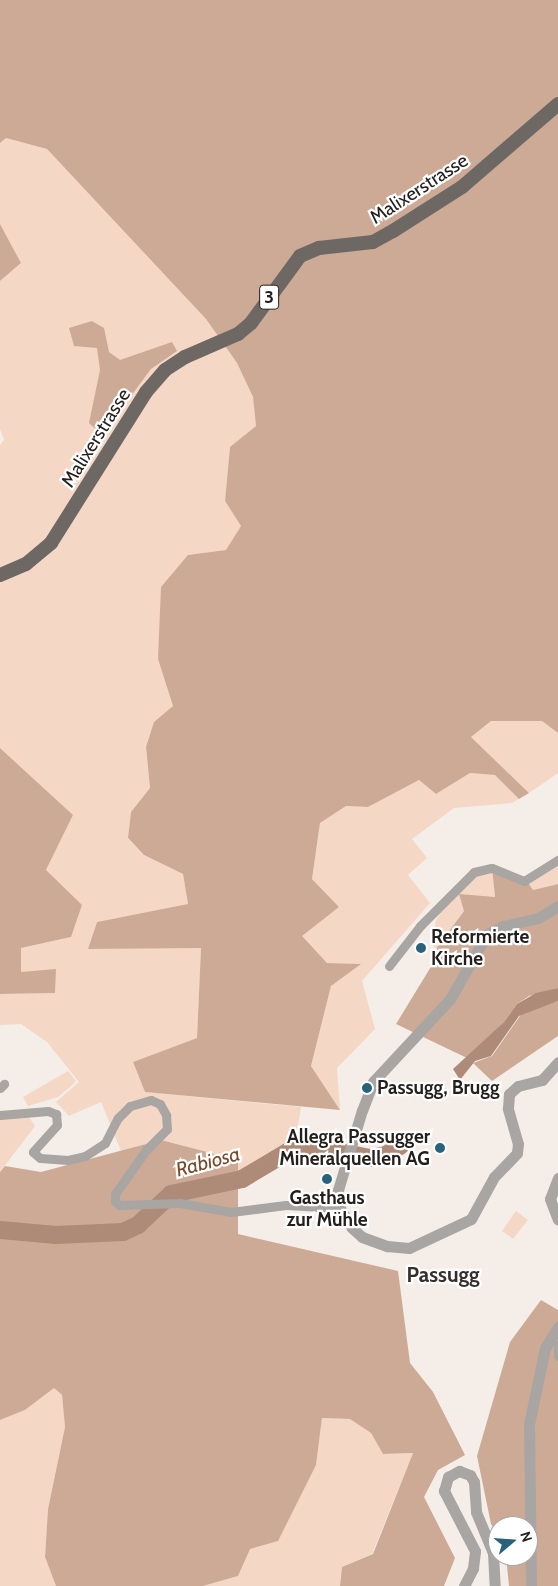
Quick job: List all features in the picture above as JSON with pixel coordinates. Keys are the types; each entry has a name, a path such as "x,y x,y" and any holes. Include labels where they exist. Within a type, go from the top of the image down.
{"main road":[{"name":"Malixerstrasse","path":"0,576 36,558 62,527 146,392 165,370 185,357 238,334 251,323 300,256 319,248 373,242 393,231 462,187 558,104"}],"street":[{"path":"389,966 420,926 474,872 492,868 524,881 558,860"},
{"path":"558,906 538,918 498,928 483,938 450,1000 374,1082 354,1138 338,1195 340,1208 356,1233 394,1248 420,1245 465,1223 478,1209 494,1177 517,1153 518,1144 508,1108 509,1094 518,1086 542,1080 558,1062"},
{"path":"0,1115 48,1111 56,1114 56,1125 34,1148 33,1153 38,1158 58,1160 85,1156 107,1141 126,1108 143,1101 157,1102 166,1115 167,1128 146,1150 115,1194 117,1204 171,1203 231,1212 286,1205 340,1208"},
{"path":"556,1180 551,1204 558,1220"},
{"path":"531,1586 529,1424 545,1348 558,1327"},
{"path":"558,1345 558,1356"},
{"path":"464,1586 474,1568 475,1551 444,1491 448,1478 459,1471 470,1475 474,1482 476,1512 493,1553 495,1586"}],"shaded area":[{"path":"0,0 558,0 558,733 542,721 491,721 471,737 529,793 519,799 495,775 470,773 436,794 419,780 368,807 346,806 320,823 312,879 339,907 302,936 327,963 361,964 331,986 311,1066 340,1110 145,1092 133,1062 197,1038 201,948 88,949 97,922 188,904 183,874 144,855 128,838 131,812 150,788 146,747 154,722 173,706 158,659 161,587 188,555 226,550 241,526 225,501 230,447 256,426 253,397 237,363 206,319 47,149 6,138 0,143"},
{"path":"6,138 47,149 206,319 237,363 253,397 256,426 230,448 225,501 241,526 227,550 188,555 158,659 173,706 154,723 146,747 150,788 131,812 128,839 144,855 183,874 188,905 97,922 88,949 201,947 197,1038 133,1062 145,1092 301,1107 294,1151 238,1188 237,1160 161,1140 121,1151 101,1102 69,1116 56,1102 79,1082 47,1042 21,1024 0,1025 0,994 55,993 21,972 21,948 71,937 46,870 73,815 0,748 0,445 4,440 0,429 0,281 21,263 0,224 0,143"},
{"path":"0,224 21,263 0,281"},
{"path":"92,321 104,328 109,352 120,360 172,342 177,351 151,369 102,435 89,423 100,370 97,348 74,346 69,328"},
{"path":"490,721 542,721 558,733 558,773 529,793 471,737"},
{"path":"0,748 73,815 46,870 82,905 71,937 21,948 21,972 56,969 55,993 0,994"},
{"path":"470,773 495,775 519,799 512,803 454,808 412,839 427,858 408,875 430,903 362,981 375,1029 337,1068 340,1110 311,1066 331,986 360,964 327,963 301,936 339,907 312,879 320,823 346,806 368,807 419,780 436,794"},
{"path":"558,860 558,884 533,890 527,881"},
{"path":"492,868 495,897 464,911 436,949 432,945 437,938 433,933 436,920 444,908 459,894 469,877"},
{"path":"492,868 527,881 533,890 558,884 558,988 529,996 517,1004 504,1022 467,1058 396,1024 440,952 436,949 464,911 459,894 495,897"},
{"path":"558,988 558,1001 519,1016 491,1056 475,1061 460,1080 453,1069 504,1022 517,1004 536,993"},
{"path":"558,1001 558,1036 492,1081 473,1063 492,1056 522,1013"},
{"path":"68,1071 76,1081 70,1087 58,1097 28,1106 23,1097"},
{"path":"29,1117 35,1126 0,1172 0,1118"},
{"path":"161,1140 238,1160 238,1234 398,1271 410,1363 433,1392 465,1455 438,1470 424,1497 455,1558 444,1586 340,1586 342,1567 373,1554 413,1453 383,1454 371,1433 350,1419 322,1418 316,1465 278,1541 250,1549 238,1576 203,1586 56,1586 45,1557 48,1509 65,1427 62,1395 54,1388 25,1410 0,1420 0,1172 5,1166 41,1172"},
{"path":"516,1211 528,1220 513,1239 502,1231"},
{"path":"541,1300 558,1310 558,1586 509,1586 507,1566 538,1566 538,1516 489,1516 477,1456 510,1342"},
{"path":"54,1388 62,1395 65,1427 48,1509 45,1557 56,1586 0,1586 0,1420 25,1410"},
{"path":"322,1418 350,1419 371,1433 383,1454 413,1453 372,1554 342,1567 340,1586 203,1586 238,1576 249,1549 316,1465"}],"waterway":[{"name":"Rabiosa","path":"0,1230 56,1235 123,1232 138,1225 171,1194 242,1179 301,1144 369,1158 386,1155 400,1146"}],"place":[{"name":"Reformierte Kirche","path":"421,948"},
{"name":"Passugg, Brugg","path":"367,1088"},
{"name":"Allegra Passugger Mineralquellen AG","path":"440,1148"},
{"name":"Gasthaus zur Mühle","path":"327,1179"}],"district":[{"name":"Passugg","path":"443,1275"}]}
